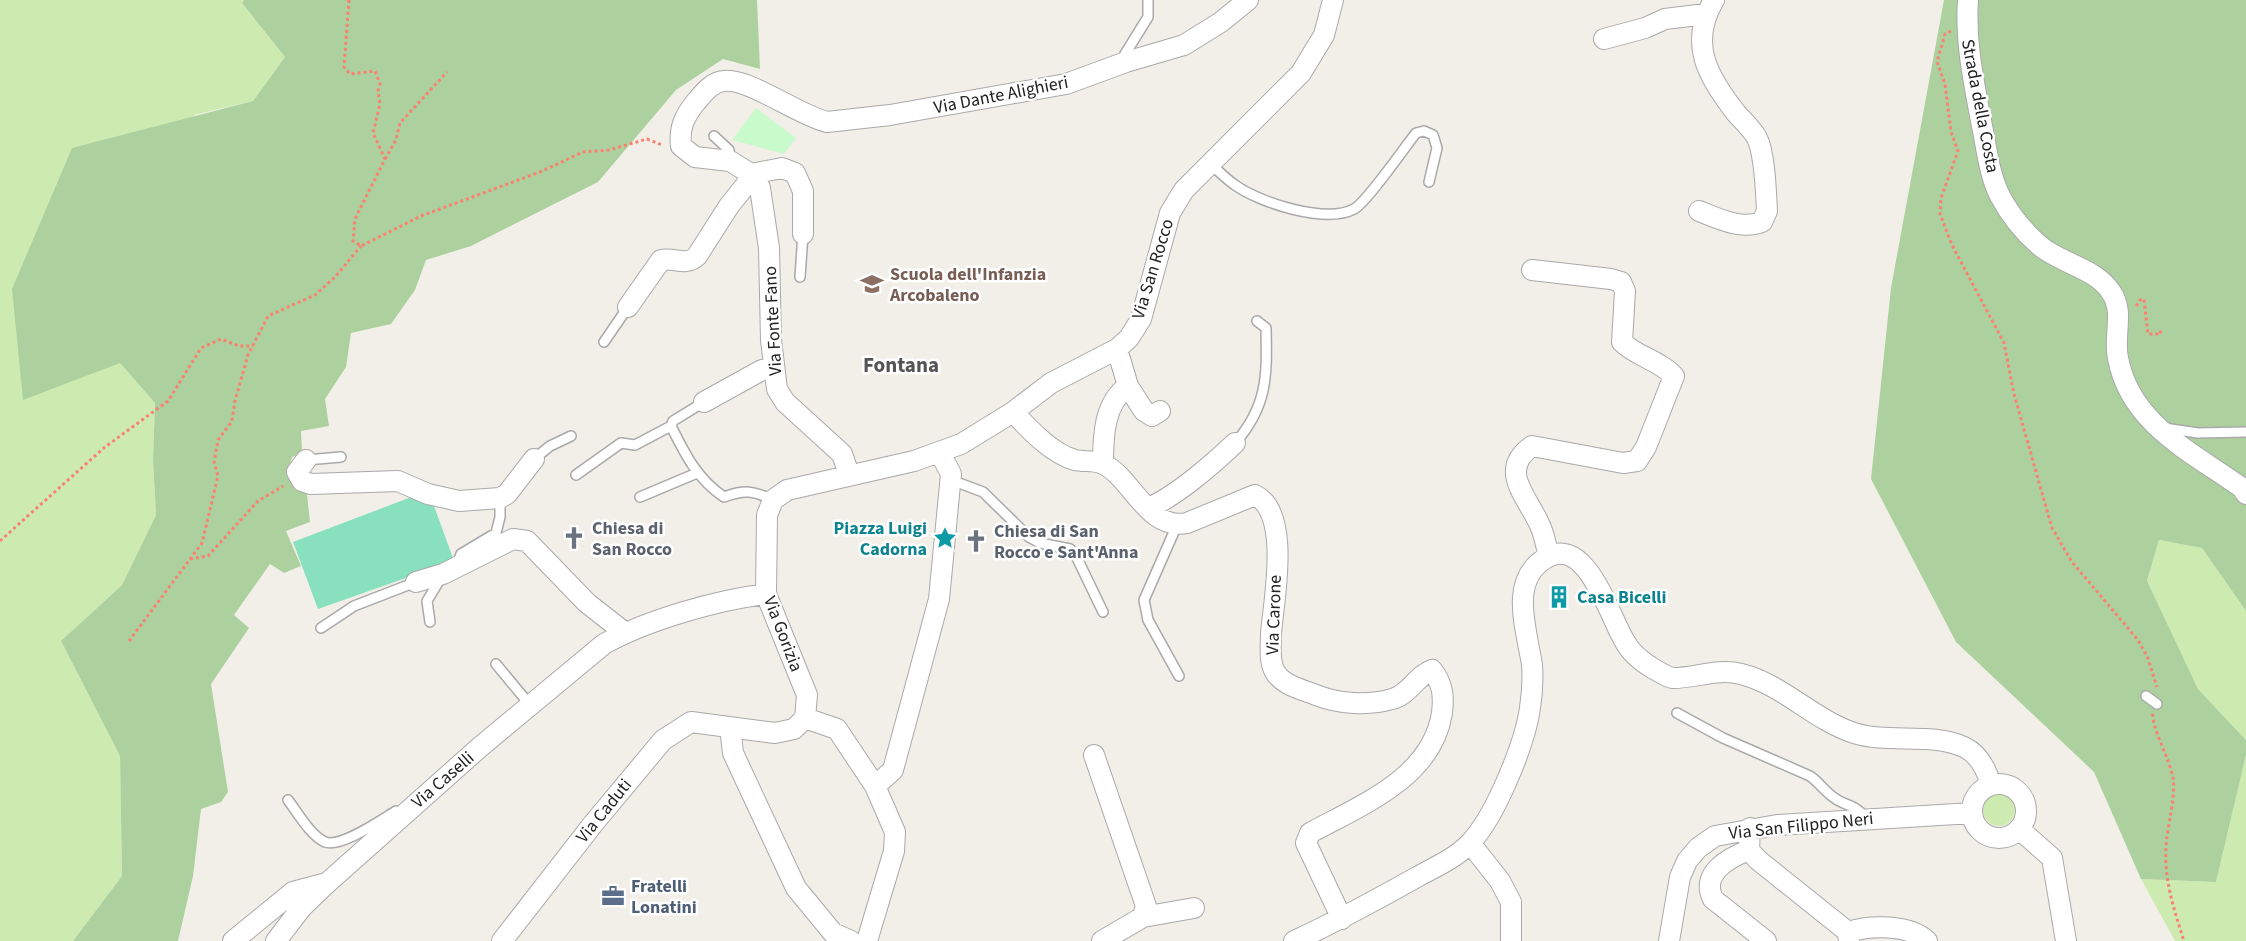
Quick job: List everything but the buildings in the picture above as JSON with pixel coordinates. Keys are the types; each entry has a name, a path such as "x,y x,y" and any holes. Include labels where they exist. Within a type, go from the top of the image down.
{"street":[{"name":"Via Dante Alighieri","path":"685,151 681,146 680,130 688,113 706,89 723,80 743,83 807,117 827,122 890,115 1066,84 1126,62 1184,45 1221,22 1248,0"},
{"name":"Via San Rocco","path":"940,453 961,444 1013,412 1051,382 1117,349 1129,338 1141,319 1170,213 1184,190 1301,73 1324,35 1333,0"},
{"name":"Strada della Costa","path":"1968,0 1966,24 1972,74 1988,164 1999,194 2013,219 2041,247 2085,271 2110,289 2119,306 2117,356 2122,376 2135,404 2156,427 2242,488 2246,494"},
{"path":"1604,39 1710,7"},
{"path":"1699,211 1724,221 1751,226 1762,222 1767,211 1758,139 1722,95 1703,57 1701,36 1710,7"},
{"path":"685,151 695,157 730,161 751,176"},
{"path":"628,307 661,260 690,262 751,176 782,168 795,172 803,191 803,234"},
{"name":"Via Fonte Fano","path":"751,176 760,188 769,248 772,368 777,390 785,402 842,454 849,474"},
{"path":"1532,270 1621,282 1625,291 1622,342 1629,348 1664,365 1674,376 1646,447 1636,461 1623,463 1532,446 1523,452 1515,466 1518,483 1542,528 1549,556"},
{"path":"1117,349 1128,386 1144,411 1152,416 1160,411"},
{"path":"704,402 762,370 772,368"},
{"path":"1103,464 1105,427 1116,395 1128,386"},
{"path":"1013,412 1065,456 1103,464 1148,508 1166,521 1177,525"},
{"path":"1148,508 1159,504 1211,466 1235,443"},
{"path":"774,500 787,490 940,453 951,474 939,599 892,770 875,786"},
{"path":"306,460 297,472 302,481 311,484 398,481 428,494 459,501 500,498 507,494 534,459"},
{"name":"Via Carone","path":"1177,525 1255,495 1266,500 1273,514 1278,538 1270,648 1273,669 1284,682 1332,701 1366,703 1394,699 1432,670 1440,680 1444,697 1440,720 1432,744 1411,771 1390,789 1310,833 1306,843 1342,919"},
{"name":"Via Gorizia","path":"774,500 767,515 766,594 807,695 805,718"},
{"path":"416,582 450,571 513,539 526,541 587,603 624,632"},
{"path":"1294,941 1342,919 1453,857 1470,843 1490,817 1530,709 1532,669 1522,603 1526,583 1533,567 1549,556 1571,555 1585,564 1625,643 1643,663 1670,678 1700,676 1718,671 1741,674 1759,681 1851,732 1880,740 1948,742 1967,748 1986,769 1991,785"},
{"name":"Via Caselli","path":"276,941 302,907 326,884 530,705 604,644 624,632 735,598 766,594"},
{"path":"851,941 833,933 796,888 733,753 730,727 775,733 794,729 805,718 837,729 875,786 895,832 894,851 867,941"},
{"name":"Via Caduti","path":"502,941 593,824 663,740 691,722 730,727"},
{"path":"1095,755 1146,906 1143,917"},
{"path":"1991,785 2009,786 2022,797 2025,813 2019,829 2003,837 1986,835 1974,822 1972,813 1977,795 1991,785"},
{"name":"Via San Filippo Neri","path":"1669,941 1680,877 1687,861 1698,848 1715,836 1750,828 1865,818 1972,813"},
{"path":"1750,828 1749,850 1758,860 1849,937 1865,927 1913,932 1927,941"},
{"path":"2019,829 2052,858 2066,941"},
{"path":"1470,843 1500,882 1511,902 1511,941"},
{"path":"1749,850 1732,856 1719,867 1710,880 1708,890 1713,899 1766,941"},
{"path":"233,941 293,892 326,884"},
{"path":"1102,941 1143,917 1194,908"}],"lane":[{"path":"1126,62 1125,54 1148,16 1148,0"},
{"path":"1210,164 1235,185 1253,195 1279,205 1336,215 1356,208 1416,133 1424,131 1433,135 1437,142 1429,182"},
{"path":"714,136 729,150 730,161"},
{"path":"800,277 803,234"},
{"path":"604,342 628,307"},
{"path":"1235,443 1252,424 1261,405 1265,379 1266,328 1257,321"},
{"path":"576,475 621,443 635,446 671,426 673,421 704,402"},
{"path":"671,426 690,465 724,497 742,490 752,490 774,500"},
{"path":"2156,427 2198,433 2246,432"},
{"path":"534,459 550,446 571,436"},
{"path":"306,460 341,457"},
{"path":"640,497 697,472"},
{"path":"950,480 984,492 1029,537 1040,543 1070,549 1077,558 1103,612"},
{"path":"430,622 427,601 461,554 496,532 500,517 500,498"},
{"path":"1177,525 1144,600 1148,620 1179,676"},
{"path":"321,628 354,606 416,582"},
{"path":"496,664 530,705"},
{"path":"2146,696 2157,704"},
{"path":"1677,713 1724,738 1810,776 1822,784 1836,799 1860,810 1865,818"},
{"path":"288,800 311,830 326,842 340,843 428,794"}],"path":[{"path":"350,0 344,67 350,74 375,71 378,78 380,104 373,133 385,159"},
{"path":"1966,24 1945,34 1937,62 1945,84 1952,132 1958,151 1941,198 1940,214 1952,245 2004,343 2014,394 2052,528 2072,562 2138,640 2147,656 2158,690 2157,704 2151,721 2164,744 2174,780 2166,848 2168,888 2184,941"},
{"path":"361,246 353,241 355,219 396,140 400,123 447,72"},
{"path":"129,641 202,543 218,476 214,462 218,440 232,421 248,355 268,316 315,295 335,278 361,246 421,216 540,172 583,152 609,150 647,139 685,151"},
{"path":"2137,302 2144,299 2148,334 2161,334 2160,330"},
{"path":"0,541 105,447 168,401 201,348 221,339 239,346 253,346"},
{"path":"190,559 208,556 258,501 290,482"}],"green space":[{"path":"0,0 244,0 242,3 285,57 253,101 194,115 120,363 155,403 153,460 156,515 122,585 61,641 120,756 122,876 73,941 0,941"},
{"path":"244,0 757,0 760,69 723,59 676,90 598,182 471,246 426,260 415,290 391,324 351,333 346,367 325,399 329,426 301,431 302,453 292,457 293,473 306,485 310,522 286,531 301,566 284,573 270,564 234,615 249,628 211,684 228,792 221,802 201,809 193,876 178,941 73,941 122,876 120,756 61,641 122,585 156,515 153,460 155,403 120,363 23,400 12,289 72,148 253,101 285,57 242,3"},
{"path":"1944,0 2246,0 2246,611 2202,548 2159,540 2147,581 2198,689 2246,740 2246,755 2216,882 2141,879 2094,772 1956,642 1871,479 1891,288"},
{"path":"756,108 796,138 784,154 732,140"},
{"path":"414,496 426,498 434,506 454,561 318,609 293,542"},
{"path":"2159,540 2202,548 2246,611 2246,740 2198,689 2147,582"},
{"path":"2246,755 2246,941 2175,941 2141,879 2216,882"},
{"path":"1999,794 2010,799 2015,810 2010,821 1999,826 1988,821 1983,810 1988,799"}],"place":[{"name":"Scuola dell'Infanzia Arcobaleno","path":"872,284"},
{"name":"Chiesa di San Rocco","path":"574,538"},
{"name":"Piazza Luigi Cadorna","path":"945,538"},
{"name":"Chiesa di San Rocco e Sant'Anna","path":"976,541"},
{"name":"Casa Bicelli","path":"1559,597"},
{"name":"Fratelli Lonatini","path":"613,896"}],"district":[{"name":"Fontana","path":"901,365"}]}
